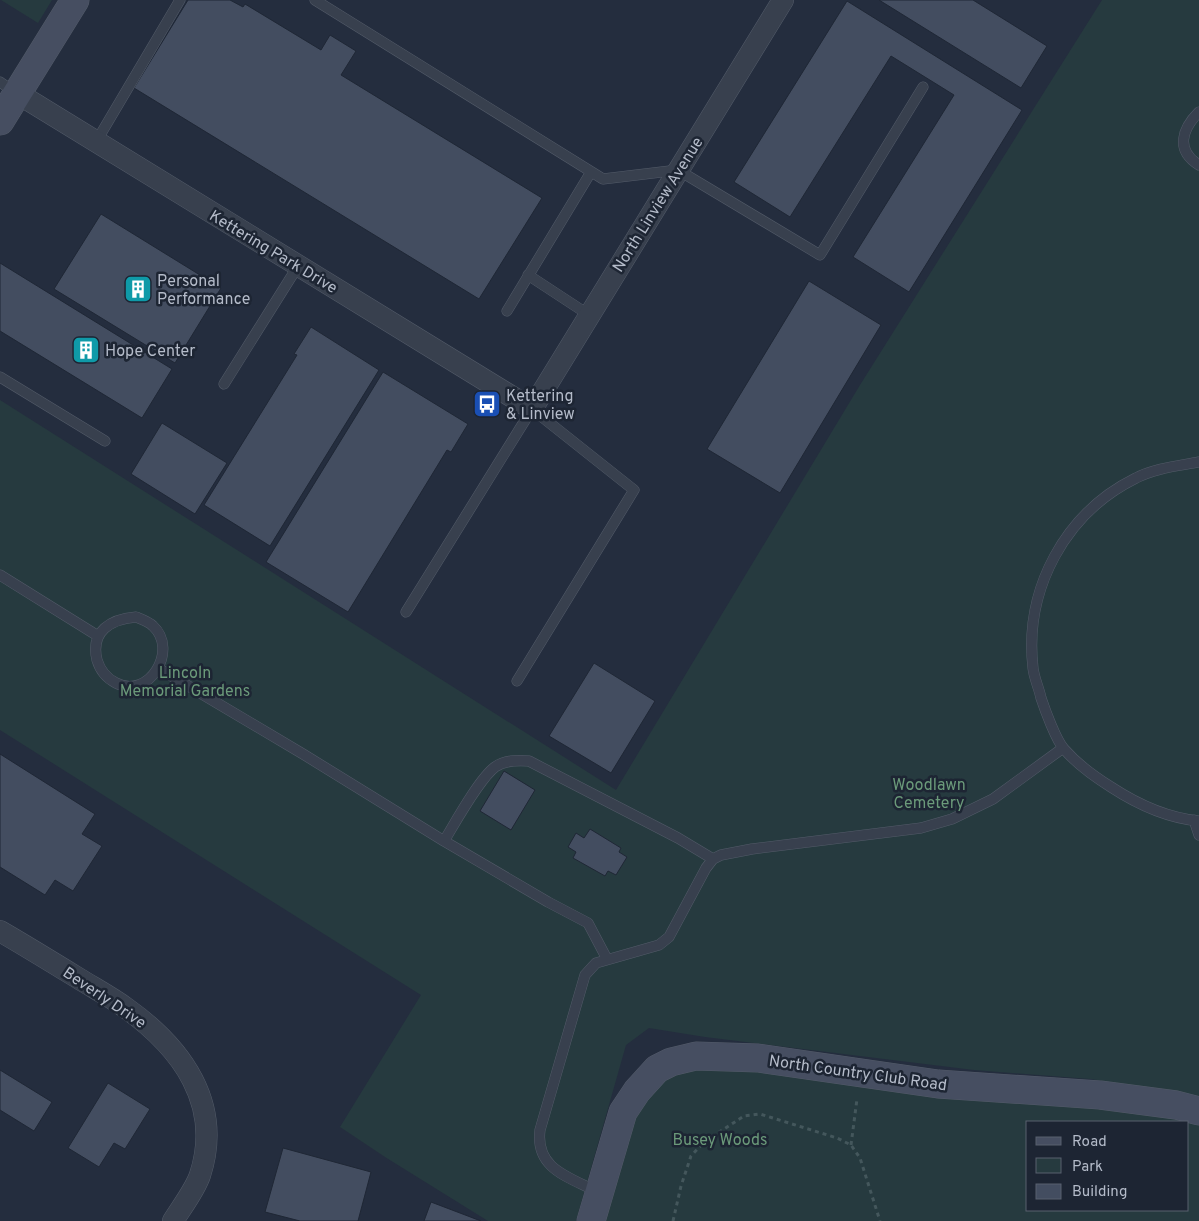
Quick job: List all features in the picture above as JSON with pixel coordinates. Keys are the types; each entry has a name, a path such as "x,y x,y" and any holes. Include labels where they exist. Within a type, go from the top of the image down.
{"street":[{"path":"0,121 8,88 75,0"},
{"name":"North Linview Avenue","path":"532,408 783,0"},
{"name":"Kettering Park Drive","path":"8,88 532,408"},
{"name":"Beverly Drive","path":"0,931 126,1007 177,1054 192,1076 204,1106 207,1144 200,1177 173,1221"},
{"name":"North Country Club Road","path":"591,1221 623,1112 637,1091 657,1069 671,1062 696,1056 758,1058 938,1084 1100,1096 1176,1105 1199,1111"}],"lane":[{"path":"96,142 180,0"},
{"path":"315,0 603,179 678,170 820,255 923,87"},
{"path":"1199,112 1188,122 1183,136 1185,149 1193,162 1199,165"},
{"path":"507,311 591,172"},
{"path":"224,384 298,266"},
{"path":"528,276 589,314"},
{"path":"0,377 105,441"},
{"path":"406,612 532,408 634,490 517,681"},
{"path":"1199,462 1166,468 1137,477 1110,494 1081,518 1062,542 1043,580 1034,611 1032,640 1033,670 1045,710 1063,748 1098,778 1132,801 1157,811 1196,820 1199,835"},
{"path":"0,575 98,636"},
{"path":"136,617 153,625 161,638 163,653 158,668 148,681 136,687 123,686 110,680 100,668 98,661 96,653 98,636 105,627 122,618 136,617"},
{"path":"158,668 444,841 548,902 588,923 607,959"},
{"path":"598,1192 554,1170 544,1158 538,1142 584,975 596,963 633,954 659,945 669,937 706,868 713,859 752,849 921,828 952,819 993,799 1063,748"},
{"path":"444,841 482,780 496,766 513,760 529,761 678,838 713,859"}],"path":[{"path":"851,1145 860,1073"},
{"path":"673,1221 681,1186 691,1156 704,1142 744,1116 760,1114 836,1138 851,1145 860,1158 880,1221"}],"green space":[{"path":"1,0 52,0 38,23"},
{"name":"Woodlawn Cemetery","path":"1102,0 1199,0 1199,1099 1171,1091 1090,1079 974,1070 705,1037 649,1028 626,1045 576,1221 488,1221 340,1127 421,995 0,730 0,400 616,790 860,385"},
{"name":"Busey Woods","path":"671,1062 1199,1111 1199,1221 591,1221 623,1112"}],"building":[{"path":"188,0 230,0 243,7 245,4 321,50 330,35 356,51 341,75 542,198 479,299 134,88"},
{"path":"879,0 973,0 1047,46 1021,88"},
{"path":"847,1 1022,110 909,292 853,257 954,95 891,56 790,217 734,182"},
{"name":"Personal Performance","path":"101,214 221,288 175,363 54,289"},
{"name":"Hope Center","path":"0,263 172,369 142,418 0,331"},
{"path":"809,281 881,325 780,493 707,449"},
{"path":"311,327 379,370 270,546 204,505 297,355 294,354"},
{"path":"383,372 468,424 451,452 447,450 348,612 266,562"},
{"path":"162,423 227,463 195,514 131,474"},
{"path":"594,663 655,701 611,773 549,736"},
{"path":"0,754 95,814 82,834 102,846 73,891 55,880 45,895 0,867"},
{"path":"504,771 535,790 511,830 480,811"},
{"path":"590,829 621,848 619,852 627,857 616,875 608,871 605,876 573,858 576,852 568,847 576,833 584,838"},
{"path":"0,1070 52,1102 34,1131 0,1110"},
{"path":"108,1083 150,1109 125,1149 114,1143 99,1167 68,1148"},
{"path":"283,1148 371,1172 358,1221 300,1221 265,1212"},
{"path":"431,1202 481,1221 424,1221"}],"place":[{"name":"Personal Performance","path":"138,289"},
{"name":"Hope Center","path":"86,350"},
{"name":"Kettering & Linview","path":"487,404"}],"park label":[{"name":"Lincoln Memorial Gardens","path":"185,681"}]}
